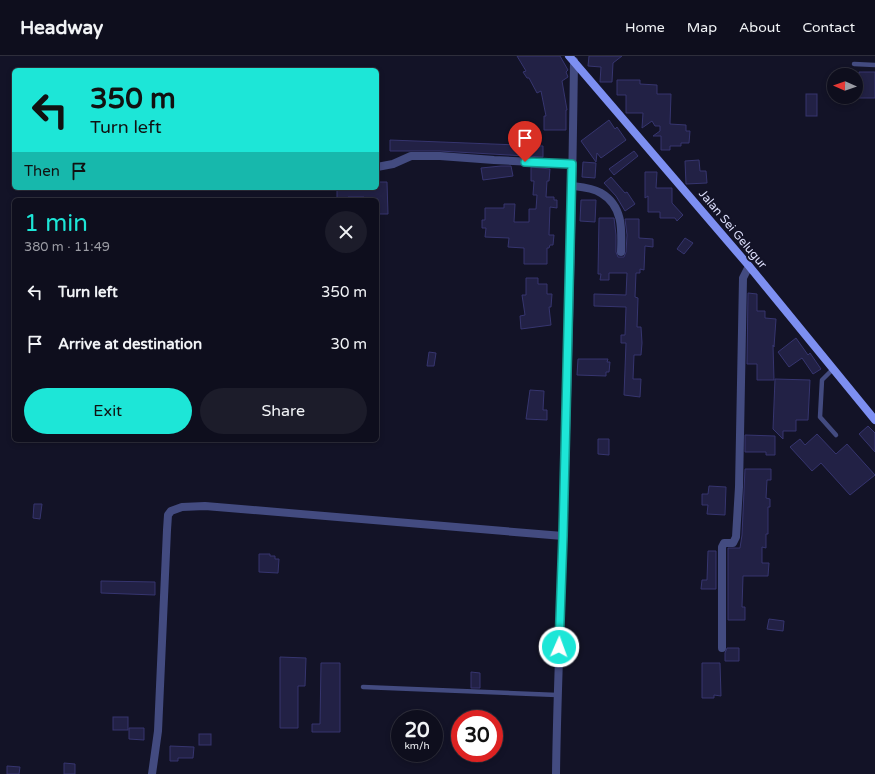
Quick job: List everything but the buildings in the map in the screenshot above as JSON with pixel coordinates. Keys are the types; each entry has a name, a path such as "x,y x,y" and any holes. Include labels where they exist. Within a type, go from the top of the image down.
{"main road":[{"name":"Jalan Sei Gelugur","path":"571,58 749,266 875,420"}],"street":[{"path":"556,774 557,695 573,186 571,58"},
{"path":"379,167 393,164 411,156 440,156 572,164"},
{"path":"573,186 590,189 601,193 611,202 619,214 622,230 621,252"},
{"path":"722,648 722,547 724,543 733,542 736,537 739,487 743,278 749,266"},
{"path":"152,774 158,732 167,530 168,515 171,511 182,507 205,506 563,536"}],"lane":[{"path":"854,64 875,65"},
{"path":"833,369 822,380 820,417 836,435"},
{"path":"363,687 557,695"}],"route":[{"path":"525,162 572,164 573,186 559,647"}]}
